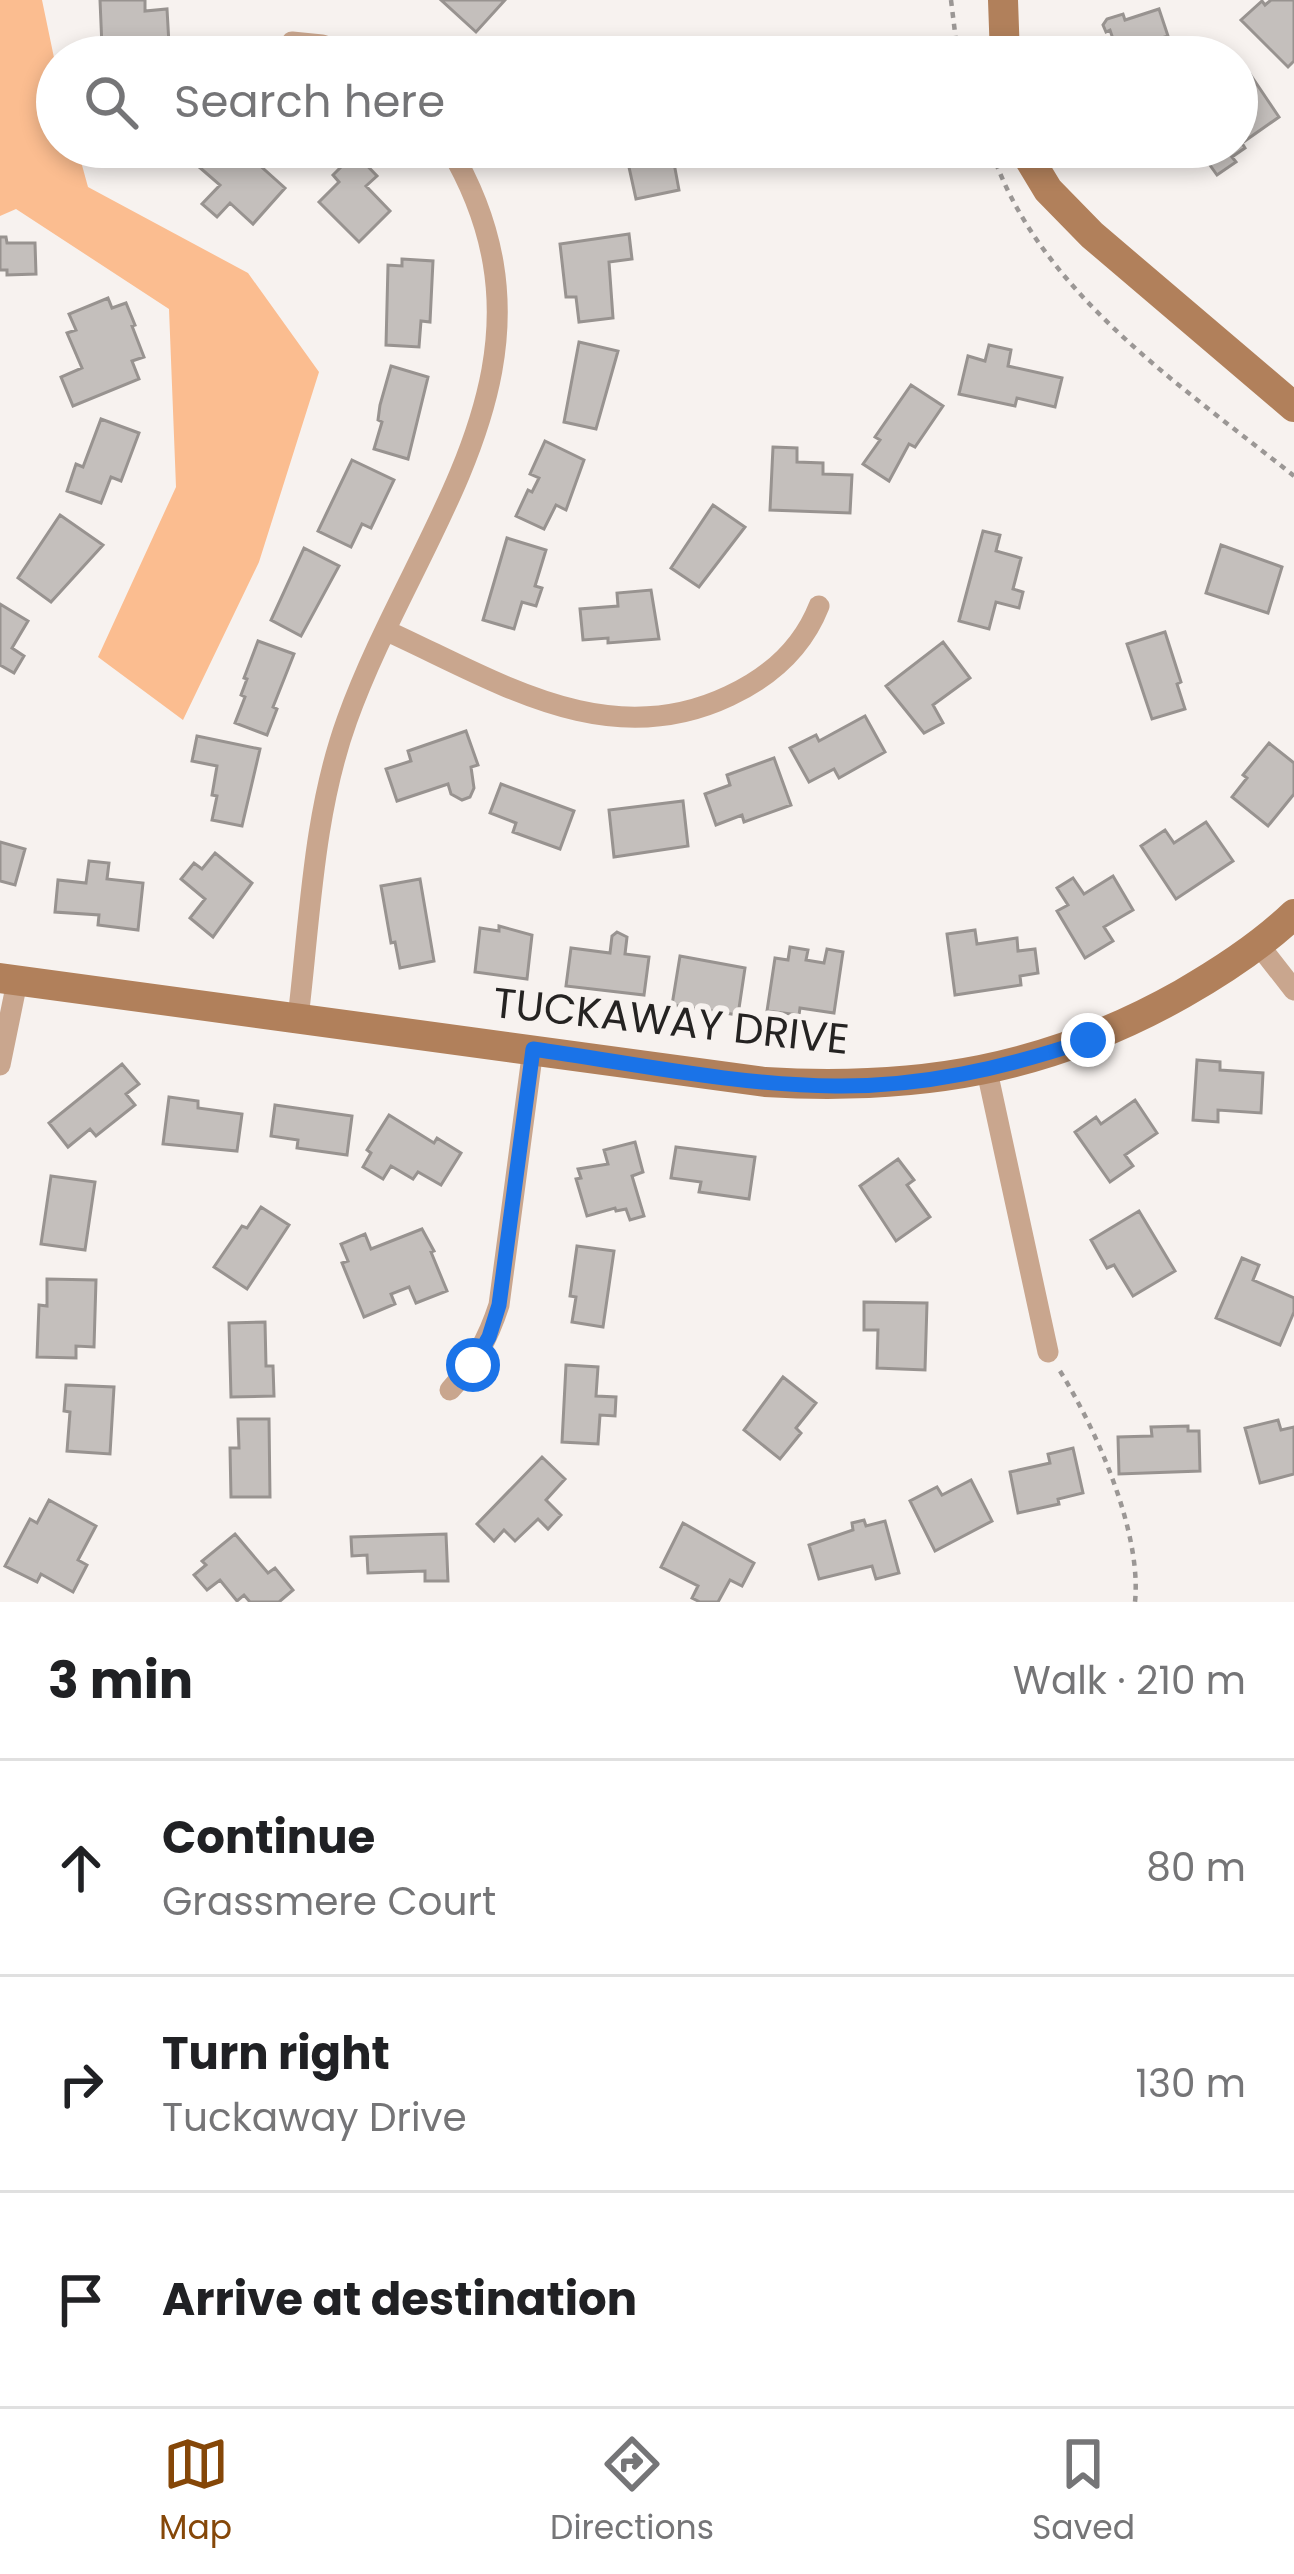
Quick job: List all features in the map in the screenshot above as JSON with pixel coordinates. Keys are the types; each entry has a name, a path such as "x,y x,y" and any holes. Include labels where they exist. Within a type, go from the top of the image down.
{"street":[{"path":"1003,0 1004,36"},
{"path":"298,1018 331,771 348,718 475,440 490,391 497,347 495,274 483,217 459,168"},
{"path":"1035,168 1048,190 1092,235 1294,407"},
{"path":"387,631 575,712 628,719 664,717 708,706 777,667 798,645 819,606"},
{"name":"TUCKAWAY DRIVE","path":"9,980 765,1082 837,1086 919,1082 987,1070 1088,1040 1141,1017 1215,975 1294,914"},
{"path":"1258,944 1294,990"},
{"path":"0,1065 9,980"},
{"path":"450,1390 473,1365 499,1305 533,1049"},
{"path":"987,1070 1048,1352"}],"path":[{"path":"951,0 955,36"},
{"path":"999,168 1022,223 1076,286 1155,368 1294,476"},
{"path":"1048,1352 1078,1400 1120,1504 1132,1554 1135,1602"}],"shaded area":[{"path":"0,0 42,0 50,36 36,36 36,168 83,168 88,187 248,273 319,372 259,562 183,720 98,657 176,487 169,309 16,209 0,216"}],"building":[{"path":"100,0 145,0 145,11 167,9 169,36 102,36"},
{"path":"441,0 505,0 476,32"},
{"path":"1271,0 1294,0 1294,61 1288,67 1241,20 1262,1 1265,5"},
{"path":"1159,9 1168,36 1112,36 1103,25 1123,14 1125,20"},
{"path":"1258,86 1279,117 1258,132"},
{"path":"200,168 263,168 285,188 253,224 230,203 217,217 202,204 220,185"},
{"path":"340,168 369,168 377,176 366,186 390,211 359,242 319,202 339,182 333,175"},
{"path":"629,168 675,168 679,190 636,199"},
{"path":"629,234 632,259 609,262 613,318 579,322 576,297 566,297 560,244"},
{"path":"0,237 6,237 7,243 35,243 36,274 7,275 7,270 0,270"},
{"path":"402,259 433,261 430,322 421,321 419,347 386,345 388,265 402,266"},
{"path":"108,298 112,308 126,303 135,325 144,357 132,361 139,379 73,406 61,377 82,368 67,333 76,330 69,314"},
{"path":"579,342 618,351 596,429 564,422"},
{"path":"989,345 1011,350 1008,366 1062,378 1055,407 1017,398 1015,406 959,394 968,356 985,361"},
{"path":"391,366 428,377 408,459 374,449"},
{"path":"911,385 943,406 915,447 909,444 889,481 863,464 880,440 875,437"},
{"path":"101,419 139,433 121,481 111,477 101,503 67,491 76,464 83,467"},
{"path":"545,441 584,460 566,510 556,505 544,529 516,516 539,478 530,474"},
{"path":"773,447 797,448 797,462 823,463 823,474 852,475 850,513 770,510"},
{"path":"352,460 394,480 371,528 362,524 351,547 318,531"},
{"path":"713,505 745,527 699,587 671,568"},
{"path":"60,515 103,545 51,602 18,578"},
{"path":"983,531 1000,535 996,551 1021,558 1013,589 1023,592 1019,608 996,602 989,629 959,621"},
{"path":"507,538 546,550 535,586 542,588 536,606 522,602 514,629 483,620"},
{"path":"1221,545 1282,567 1268,613 1206,593"},
{"path":"304,548 339,566 301,636 271,620"},
{"path":"651,590 659,639 583,640 580,609 618,606 617,593"},
{"path":"0,604 28,621 12,648 24,656 14,673 0,665"},
{"path":"1165,632 1185,709 1152,719 1127,644"},
{"path":"258,641 294,654 267,735 235,723"},
{"path":"943,642 970,678 933,705 943,723 924,733 886,686"},
{"path":"865,716 885,752 839,778 834,769 809,782 790,748 816,735 819,741"},
{"path":"466,731 478,765 471,767 474,788 470,797 462,800 451,794 448,784 397,801 386,769 411,761 408,751"},
{"path":"197,736 260,749 242,826 212,820 217,766 192,761"},
{"path":"1269,743 1294,763 1294,794 1268,826 1232,797"},
{"path":"774,758 791,805 744,822 742,815 716,825 705,794 730,785 727,775"},
{"path":"501,784 574,811 560,849 513,832 516,823 490,813"},
{"path":"683,801 688,846 614,857 609,810"},
{"path":"1206,822 1233,861 1176,899 1141,846 1165,830 1174,843"},
{"path":"0,842 25,849 15,885 0,881"},
{"path":"215,853 252,883 213,937 190,918 205,899 181,879 194,863 202,869"},
{"path":"89,861 109,863 107,879 143,883 138,930 98,925 99,915 55,912 58,880 86,883"},
{"path":"1113,876 1133,910 1104,927 1113,941 1085,958 1057,911 1068,905 1057,888 1073,878 1084,894"},
{"path":"420,879 434,961 400,968 381,886"},
{"path":"499,926 532,935 527,979 475,972 480,928 499,931"},
{"path":"975,930 977,944 1017,938 1018,951 1035,949 1038,973 1020,976 1021,985 955,995 947,934"},
{"path":"617,932 627,937 625,954 649,957 644,995 566,986 571,948 610,953"},
{"path":"790,947 808,950 806,960 824,963 827,949 843,952 834,1013 800,1008 799,1015 767,1011 775,958 788,960"},
{"path":"680,956 745,968 738,1015 672,1005"},
{"path":"1197,1060 1220,1062 1220,1070 1263,1073 1261,1113 1218,1110 1218,1122 1193,1120"},
{"path":"122,1064 139,1084 126,1094 135,1105 96,1136 90,1129 68,1147 49,1123"},
{"path":"169,1097 198,1101 198,1108 242,1114 237,1151 163,1144"},
{"path":"1135,1100 1157,1133 1125,1155 1133,1166 1110,1182 1075,1132 1096,1117 1101,1124"},
{"path":"275,1105 352,1116 347,1155 297,1148 298,1140 271,1136"},
{"path":"389,1115 434,1143 437,1138 461,1153 441,1185 418,1172 413,1179 391,1166 383,1179 363,1167 371,1153 367,1150"},
{"path":"635,1142 643,1172 632,1176 644,1216 630,1220 626,1209 615,1208 587,1216 576,1179 581,1178 578,1169 608,1164 604,1150"},
{"path":"676,1147 755,1157 749,1199 699,1192 701,1182 671,1178"},
{"path":"898,1159 914,1180 907,1185 930,1217 896,1241 860,1186"},
{"path":"51,1176 95,1182 85,1250 41,1244"},
{"path":"261,1207 289,1225 247,1289 214,1267"},
{"path":"1139,1211 1175,1271 1133,1296 1114,1265 1107,1268 1091,1240"},
{"path":"422,1229 447,1291 416,1303 409,1287 391,1294 395,1304 364,1317 342,1263 348,1261 341,1244 365,1234 371,1249"},
{"path":"577,1246 614,1251 603,1327 572,1322 576,1297 570,1296"},
{"path":"1242,1258 1259,1265 1253,1280 1294,1298 1294,1312 1280,1345 1216,1318"},
{"path":"47,1279 96,1280 94,1347 76,1346 76,1358 37,1357 39,1305 47,1306"},
{"path":"864,1302 927,1303 925,1370 877,1368 878,1330 864,1330"},
{"path":"265,1322 266,1366 273,1366 274,1396 231,1397 229,1323"},
{"path":"566,1365 598,1367 596,1396 616,1397 615,1416 600,1415 598,1444 562,1442"},
{"path":"783,1377 816,1403 796,1428 801,1433 780,1459 744,1430"},
{"path":"66,1385 114,1387 110,1454 67,1451"},
{"path":"238,1419 269,1419 270,1497 231,1497 230,1448 239,1448"},
{"path":"1278,1420 1281,1430 1294,1427 1294,1474 1260,1483 1245,1428"},
{"path":"1188,1426 1188,1431 1199,1431 1200,1471 1119,1474 1118,1437 1152,1436 1151,1427"},
{"path":"1073,1448 1083,1493 1018,1513 1010,1472 1050,1463 1048,1454"},
{"path":"542,1457 565,1479 546,1500 561,1515 548,1529 538,1519 515,1541 504,1530 494,1541 477,1524"},
{"path":"971,1480 992,1521 935,1551 910,1501 937,1487 942,1495"},
{"path":"49,1500 96,1526 78,1560 87,1565 73,1592 41,1574 37,1582 5,1566 30,1519 37,1523"},
{"path":"864,1520 866,1526 885,1521 899,1573 876,1579 872,1566 819,1579 809,1545 853,1530 852,1523"},
{"path":"683,1523 754,1563 742,1586 730,1580 718,1602 692,1598 698,1586 661,1567"},
{"path":"235,1534 268,1573 275,1568 293,1590 279,1602 250,1602 244,1595 237,1601 220,1580 207,1590 194,1575 206,1565 202,1561"},
{"path":"446,1534 448,1581 425,1581 425,1571 368,1573 367,1555 352,1556 351,1537"}],"route":[{"path":"473,1365 499,1305 533,1049 765,1082 837,1086 919,1082 987,1070 1088,1040"}]}
